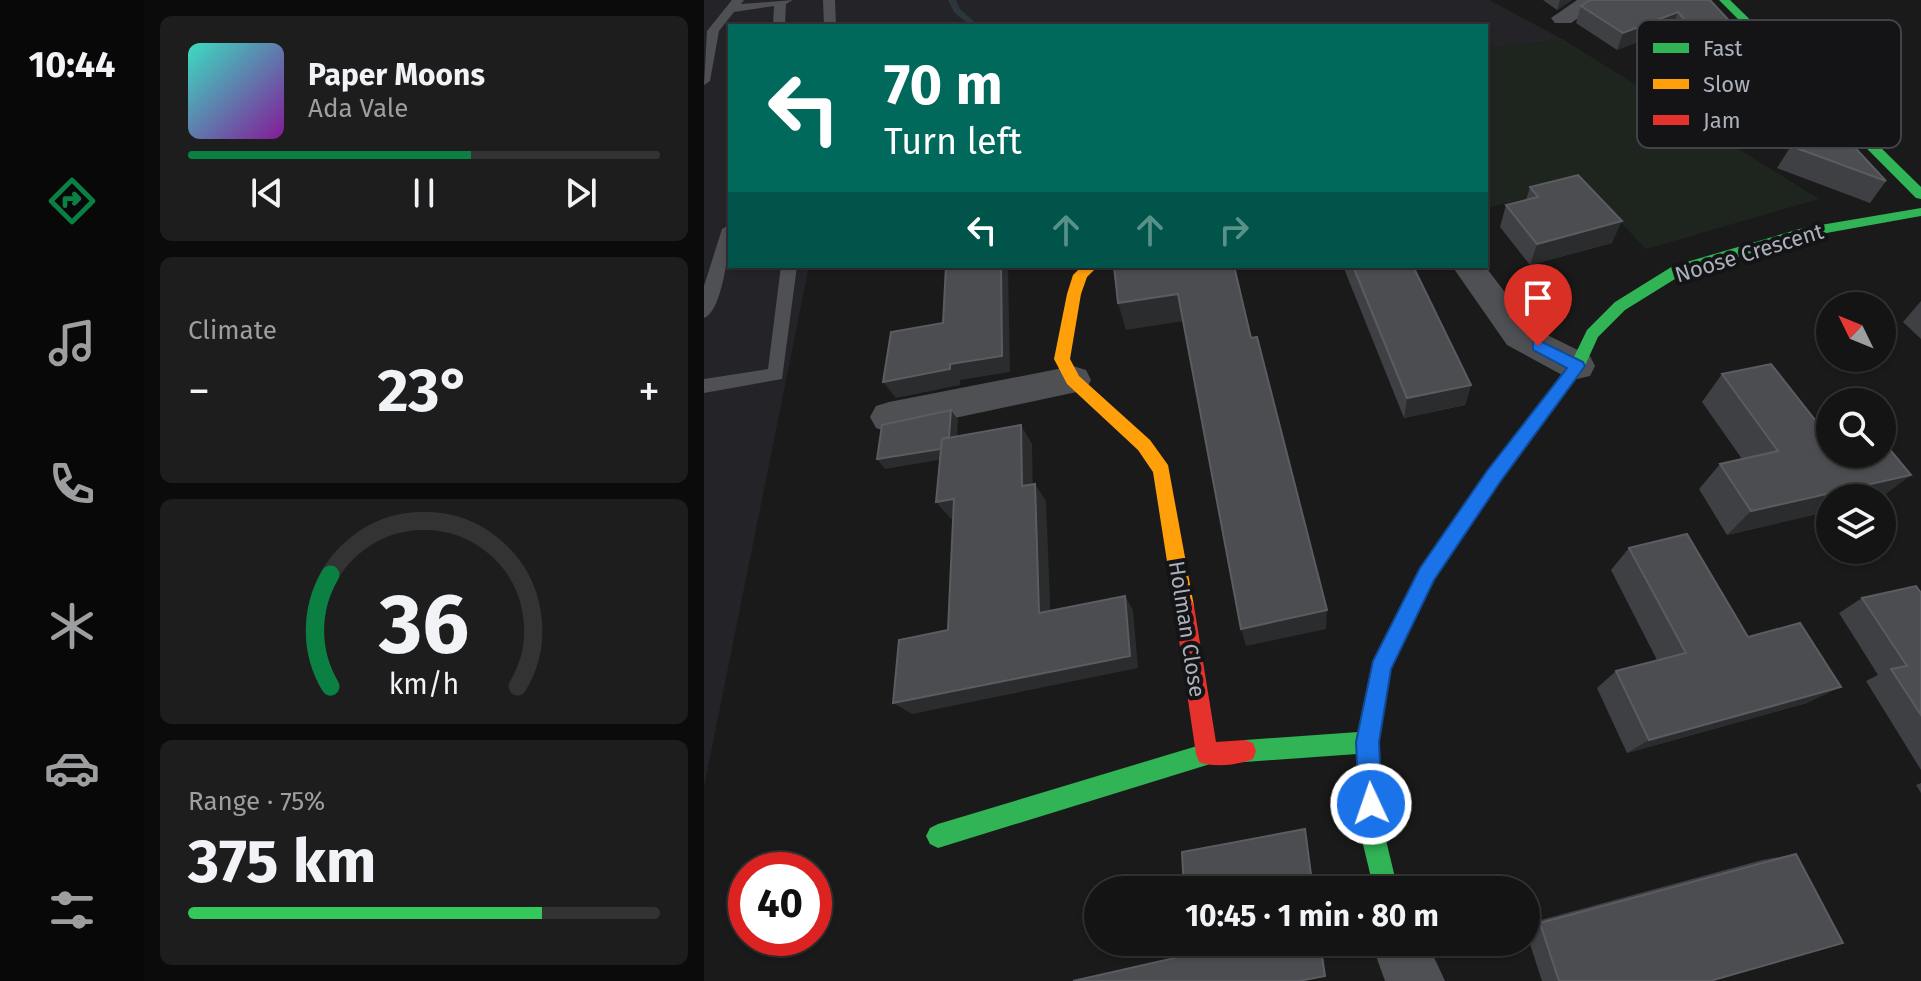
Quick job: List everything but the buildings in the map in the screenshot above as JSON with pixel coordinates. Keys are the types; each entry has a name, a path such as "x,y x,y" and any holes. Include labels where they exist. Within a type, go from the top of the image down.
{"street":[{"path":"1563,18 1593,0"},
{"path":"1724,0 1743,20"},
{"path":"1872,148 1921,195"},
{"name":"Noose Crescent","path":"1383,876 1373,836 1367,742 1381,668 1427,574 1493,477 1577,366 1592,334 1620,306 1678,270 1803,233 1921,212"},
{"path":"889,417 1073,380 1062,359 1080,275 1089,268"},
{"path":"1469,268 1519,336 1577,366"},
{"name":"Holman Close","path":"1073,380 1144,445 1162,470 1207,754"},
{"path":"938,836 1207,754 1367,742"},
{"path":"1403,956 1416,981"}],"lane":[{"path":"829,0 830,24"},
{"path":"704,81 711,28 735,4 783,1 779,24"},
{"path":"704,312 728,235"},
{"path":"704,386 776,374 789,268"}],"shaded area":[{"path":"704,0 1489,0 1564,40 1488,48 1488,24 728,24 728,268 809,268 704,787"},
{"path":"1564,40 1637,86 1637,148 1737,148 1819,199 1646,249 1585,185 1488,208 1488,48"}],"waterway":[{"path":"952,0 957,10 973,24"}],"traffic: fast":[{"path":"1724,0 1744,20"},
{"path":"1874,148 1921,195"},
{"path":"1383,876 1373,836 1367,742 1381,668 1427,574 1493,477 1577,366 1592,334 1620,306 1678,270 1803,233 1921,212"},
{"path":"1245,751 1367,742"},
{"path":"938,836 1207,754"}],"traffic: slow":[{"path":"1089,268 1080,275 1074,294 1062,359 1073,380 1144,445 1162,470 1184,606"}],"traffic: jam":[{"path":"1184,606 1207,754 1245,751"}],"route":[{"path":"1371,804 1367,742 1381,668 1427,574 1493,477 1577,366 1538,346"}]}
